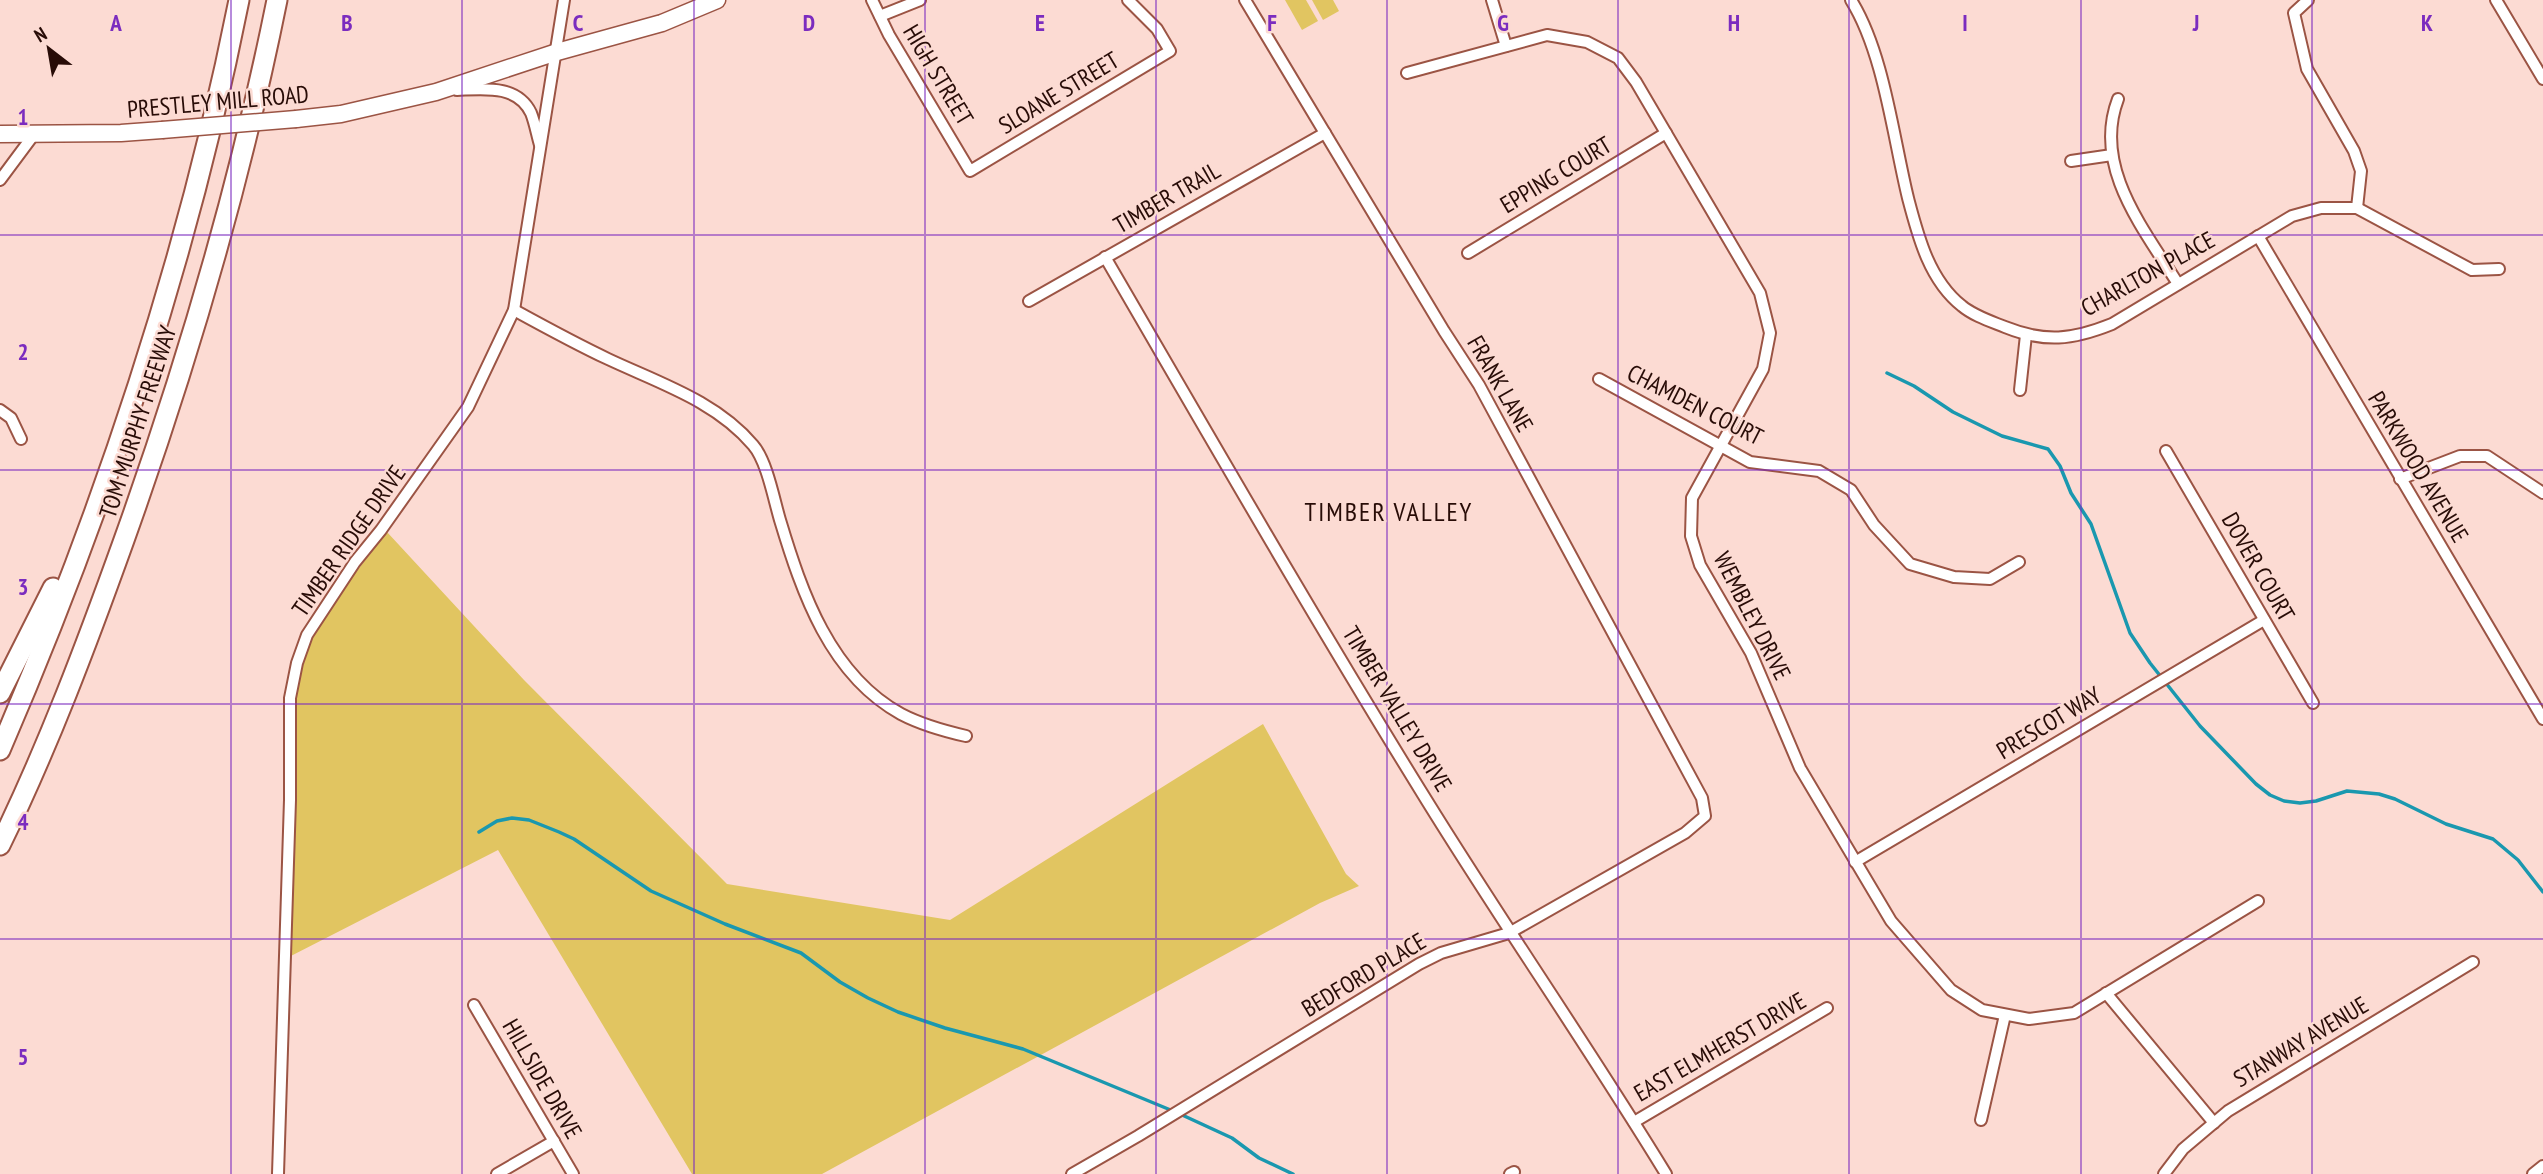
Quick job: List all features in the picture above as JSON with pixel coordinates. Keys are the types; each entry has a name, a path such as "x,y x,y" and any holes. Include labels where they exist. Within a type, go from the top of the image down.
{"highway":[{"name":"TOM MURPHY FREEWAY","path":"0,750 28,685 96,507 176,260 213,118 239,0"},
{"name":"TOM MURPHY FREEWAY","path":"0,860 4,837 90,635 193,335 227,215 277,0"},
{"path":"0,692 96,507"}],"street":[{"name":"TIMBER RIDGE DRIVE","path":"278,1174 290,800 290,698 297,663 307,635 355,562 382,530 468,407 513,310 564,0"},
{"name":"PRESTLEY MILL ROAD","path":"0,134 121,133 341,114 436,92 557,52 662,23 718,0"},
{"name":"HIGH STREET","path":"872,0 970,171"},
{"path":"880,16 920,0"},
{"name":"SLOANE STREET","path":"970,171 1170,51 1157,29 1128,0"},
{"name":"FRANK LANE","path":"1245,0 1479,385 1702,798"},
{"path":"1492,0 1506,47"},
{"name":"CHARLTON PLACE","path":"1852,0 1872,42 1919,242 1930,264 1961,306 1981,318 2026,335 2065,338 2093,331 2112,324 2292,216 2321,208 2357,208 2472,270 2499,269"},
{"path":"2308,0 2294,13 2307,69 2354,151 2361,171 2357,208"},
{"path":"2496,0 2543,79"},
{"name":"WEMBLEY DRIVE","path":"1407,73 1547,35 1587,42 1618,58 1636,82 1760,293 1770,333 1763,369 1692,498 1692,536 1700,565 1751,653 1800,768 1891,921 1951,990 1982,1010 2005,1015 2029,1019 2074,1013 2258,901"},
{"name":"PRESTLEY MILL ROAD","path":"436,92 494,88 519,98 530,113 540,148"},
{"path":"2118,99 2111,117 2112,155 2120,188 2178,284"},
{"path":"0,180 35,133"},
{"name":"TIMBER TRAIL","path":"1029,300 1325,133"},
{"name":"EPPING COURT","path":"1468,253 1666,133"},
{"path":"2071,161 2112,155"},
{"name":"PARKWOOD AVENUE","path":"2258,236 2543,719"},
{"name":"TIMBER VALLEY DRIVE","path":"1105,257 1397,751 1509,933 1666,1174"},
{"path":"513,310 604,357 709,406 737,427 756,448 800,584 832,646 850,670 877,697 901,714 933,728 967,736"},
{"path":"2020,390 2026,335"},
{"name":"CHAMDEN COURT","path":"1600,379 1750,462 1819,471 1851,490 1874,525 1910,564 1954,577 1990,579 2019,562"},
{"path":"0,410 11,418 21,439"},
{"name":"DOVER COURT","path":"2166,452 2313,703"},
{"path":"2400,478 2460,456 2487,456 2543,493"},
{"name":"PRESCOT WAY","path":"1856,862 2264,620"},
{"name":"BEDFORD PLACE","path":"1072,1174 1419,964 1441,953 1509,933 1685,833 1705,816 1702,798"},
{"name":"STANWAY AVENUE","path":"2164,1174 2183,1149 2228,1111 2473,962"},
{"path":"2106,993 2214,1123"},
{"name":"HILLSIDE DRIVE","path":"474,1005 573,1174"},
{"name":"EAST ELMHERST DRIVE","path":"1634,1122 1827,1009"},
{"path":"1980,1120 2005,1015"},
{"path":"497,1174 554,1141"},
{"path":"2533,1174 2543,1166"}],"shaded area":[{"path":"1285,0 1306,0 1318,21 1302,30"},
{"path":"1312,0 1333,0 1339,11 1323,20"},
{"path":"387,532 524,680 727,884 950,920 1263,724 1346,874 1359,886 1320,903 822,1174 692,1174 498,850 285,959 290,698 307,635"}],"waterway":[{"path":"1887,373 1914,386 1953,412 2002,436 2048,449 2091,524 2130,633 2200,726 2256,784 2270,795 2284,801 2300,803 2347,791 2379,794 2395,799 2446,824 2493,839 2518,860 2543,892"},
{"path":"479,832 497,821 512,818 529,820 559,832 574,839 651,891 725,924 801,953 840,982 898,1012 1023,1049 1173,1111"},
{"path":"1180,1114 1232,1138 1259,1158 1293,1174"}],"district":[{"name":"TIMBER VALLEY","path":"1389,512"}]}
